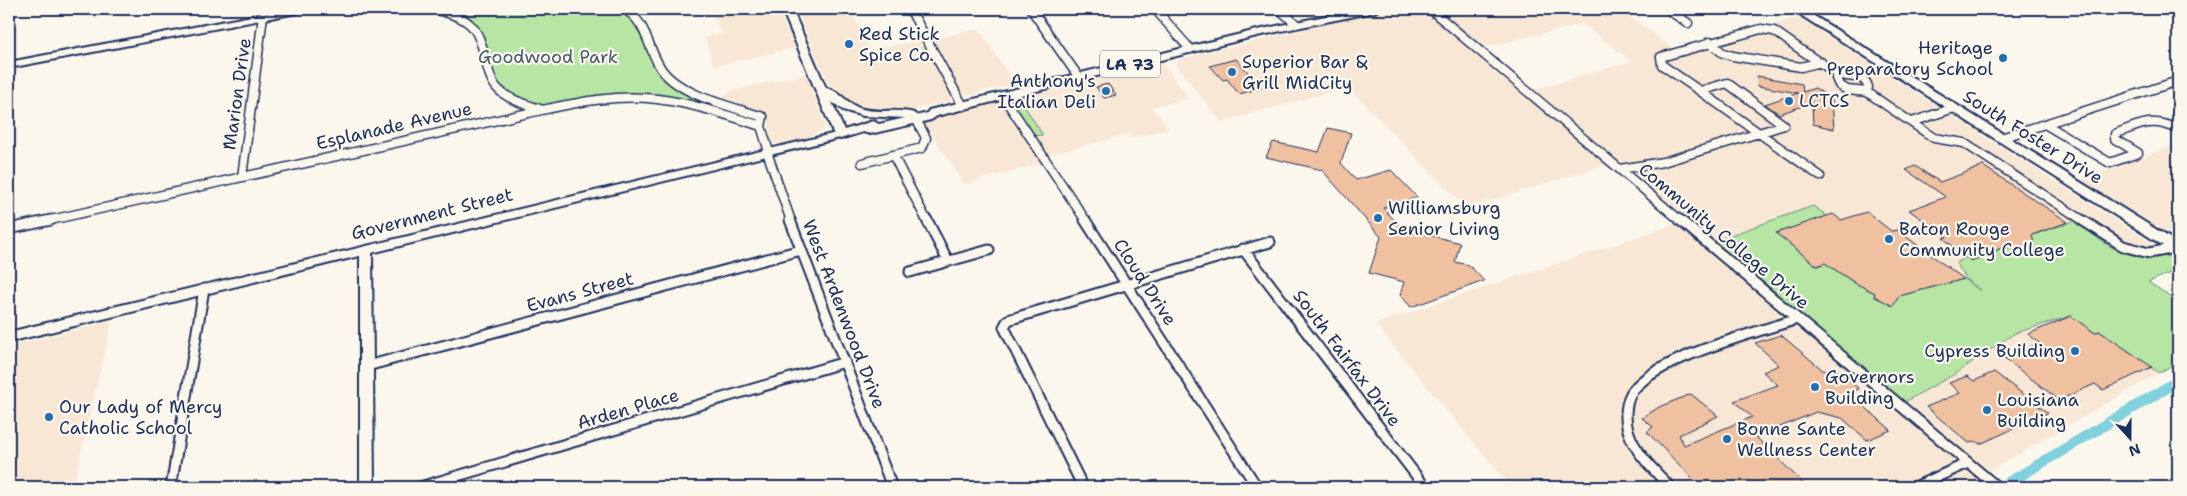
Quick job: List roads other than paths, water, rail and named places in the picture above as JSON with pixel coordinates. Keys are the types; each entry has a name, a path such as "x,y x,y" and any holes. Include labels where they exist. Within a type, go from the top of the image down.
{"main road":[{"path":"787,9 840,135"},
{"name":"Government Street","path":"1328,17 1330,14 1350,9"},
{"name":"South Foster Drive","path":"1796,9 2177,248"},
{"name":"Government Street","path":"9,337 768,152 865,129 870,130 913,118 930,116 934,112 1190,49 1328,17 1335,18 1370,10"},
{"path":"822,91 830,92 838,102 856,111 876,114 902,113 913,118"}],"street":[{"path":"9,65 302,9"},
{"path":"434,9 455,14 472,24 482,40 490,76 497,88 516,101 542,110"},
{"path":"624,9 638,18 656,60 670,78 704,96 763,116 761,126 768,152"},
{"path":"910,9 963,106"},
{"path":"1031,9 1078,76"},
{"path":"1155,9 1190,49"},
{"path":"1279,9 1296,24"},
{"name":"Community College Drive","path":"1430,9 1997,487"},
{"path":"1685,9 1671,12 1688,24"},
{"name":"Marion Drive","path":"242,177 263,16"},
{"path":"1820,176 1662,64 1661,57 1709,42 1761,29 1774,30 1841,75"},
{"path":"1709,42 1723,53 1733,56 1801,67 1821,62"},
{"path":"1867,92 1869,88 1868,83 1861,78 1851,75 1841,75 1836,78 1839,85 1847,90 1867,92 1934,138 1964,143 2123,246 2149,253 2177,248"},
{"path":"2001,138 2178,81"},
{"path":"1620,169 1663,162 1784,125 1727,83 1700,91"},
{"path":"2169,84 2178,89"},
{"name":"Cloud Drive","path":"1003,96 1128,284 1257,487"},
{"name":"Esplanade Avenue","path":"9,229 542,110 611,98 654,98 671,101 761,126"},
{"path":"1912,122 1954,108"},
{"path":"862,163 922,148 926,138 913,118"},
{"path":"2045,124 2110,163 2138,153 2115,139 2115,134 2152,120 2163,121 2178,129"},
{"name":"West Ardenwood Drive","path":"768,152 801,250 892,487"},
{"path":"893,155 948,261"},
{"path":"1083,487 1004,327 1008,320 1270,242"},
{"name":"South Fairfax Drive","path":"1243,249 1425,487"},
{"path":"366,250 367,487"},
{"name":"Evans Street","path":"367,366 801,250"},
{"path":"910,272 989,250"},
{"path":"171,487 204,289"},
{"path":"1670,487 1631,440 1626,422 1628,405 1634,389 1671,363 1712,347 1797,319"},
{"name":"Arden Place","path":"420,487 845,362"},
{"path":"1915,487 1968,463"}],"waterway":[{"path":"2008,483 2178,381"}],"place":[{"name":"Red Stick Spice Co.","path":"849,44"},
{"name":"Heritage Preparatory School","path":"2003,58"},
{"name":"Superior Bar & Grill MidCity","path":"1232,72"},
{"name":"Anthony's Italian Deli","path":"1106,91"},
{"name":"LCTCS","path":"1789,101"},
{"name":"Williamsburg Senior Living","path":"1378,218"},
{"name":"Baton Rouge Community College","path":"1889,239"},
{"name":"Cypress Building","path":"2075,351"},
{"name":"Governors Building","path":"1815,387"},
{"name":"Louisiana Building","path":"1987,410"},
{"name":"Our Lady of Mercy Catholic School","path":"49,417"},
{"name":"Bonne Sante Wellness Center","path":"1727,439"}],"park label":[{"name":"Goodwood Park","path":"548,57"}]}
